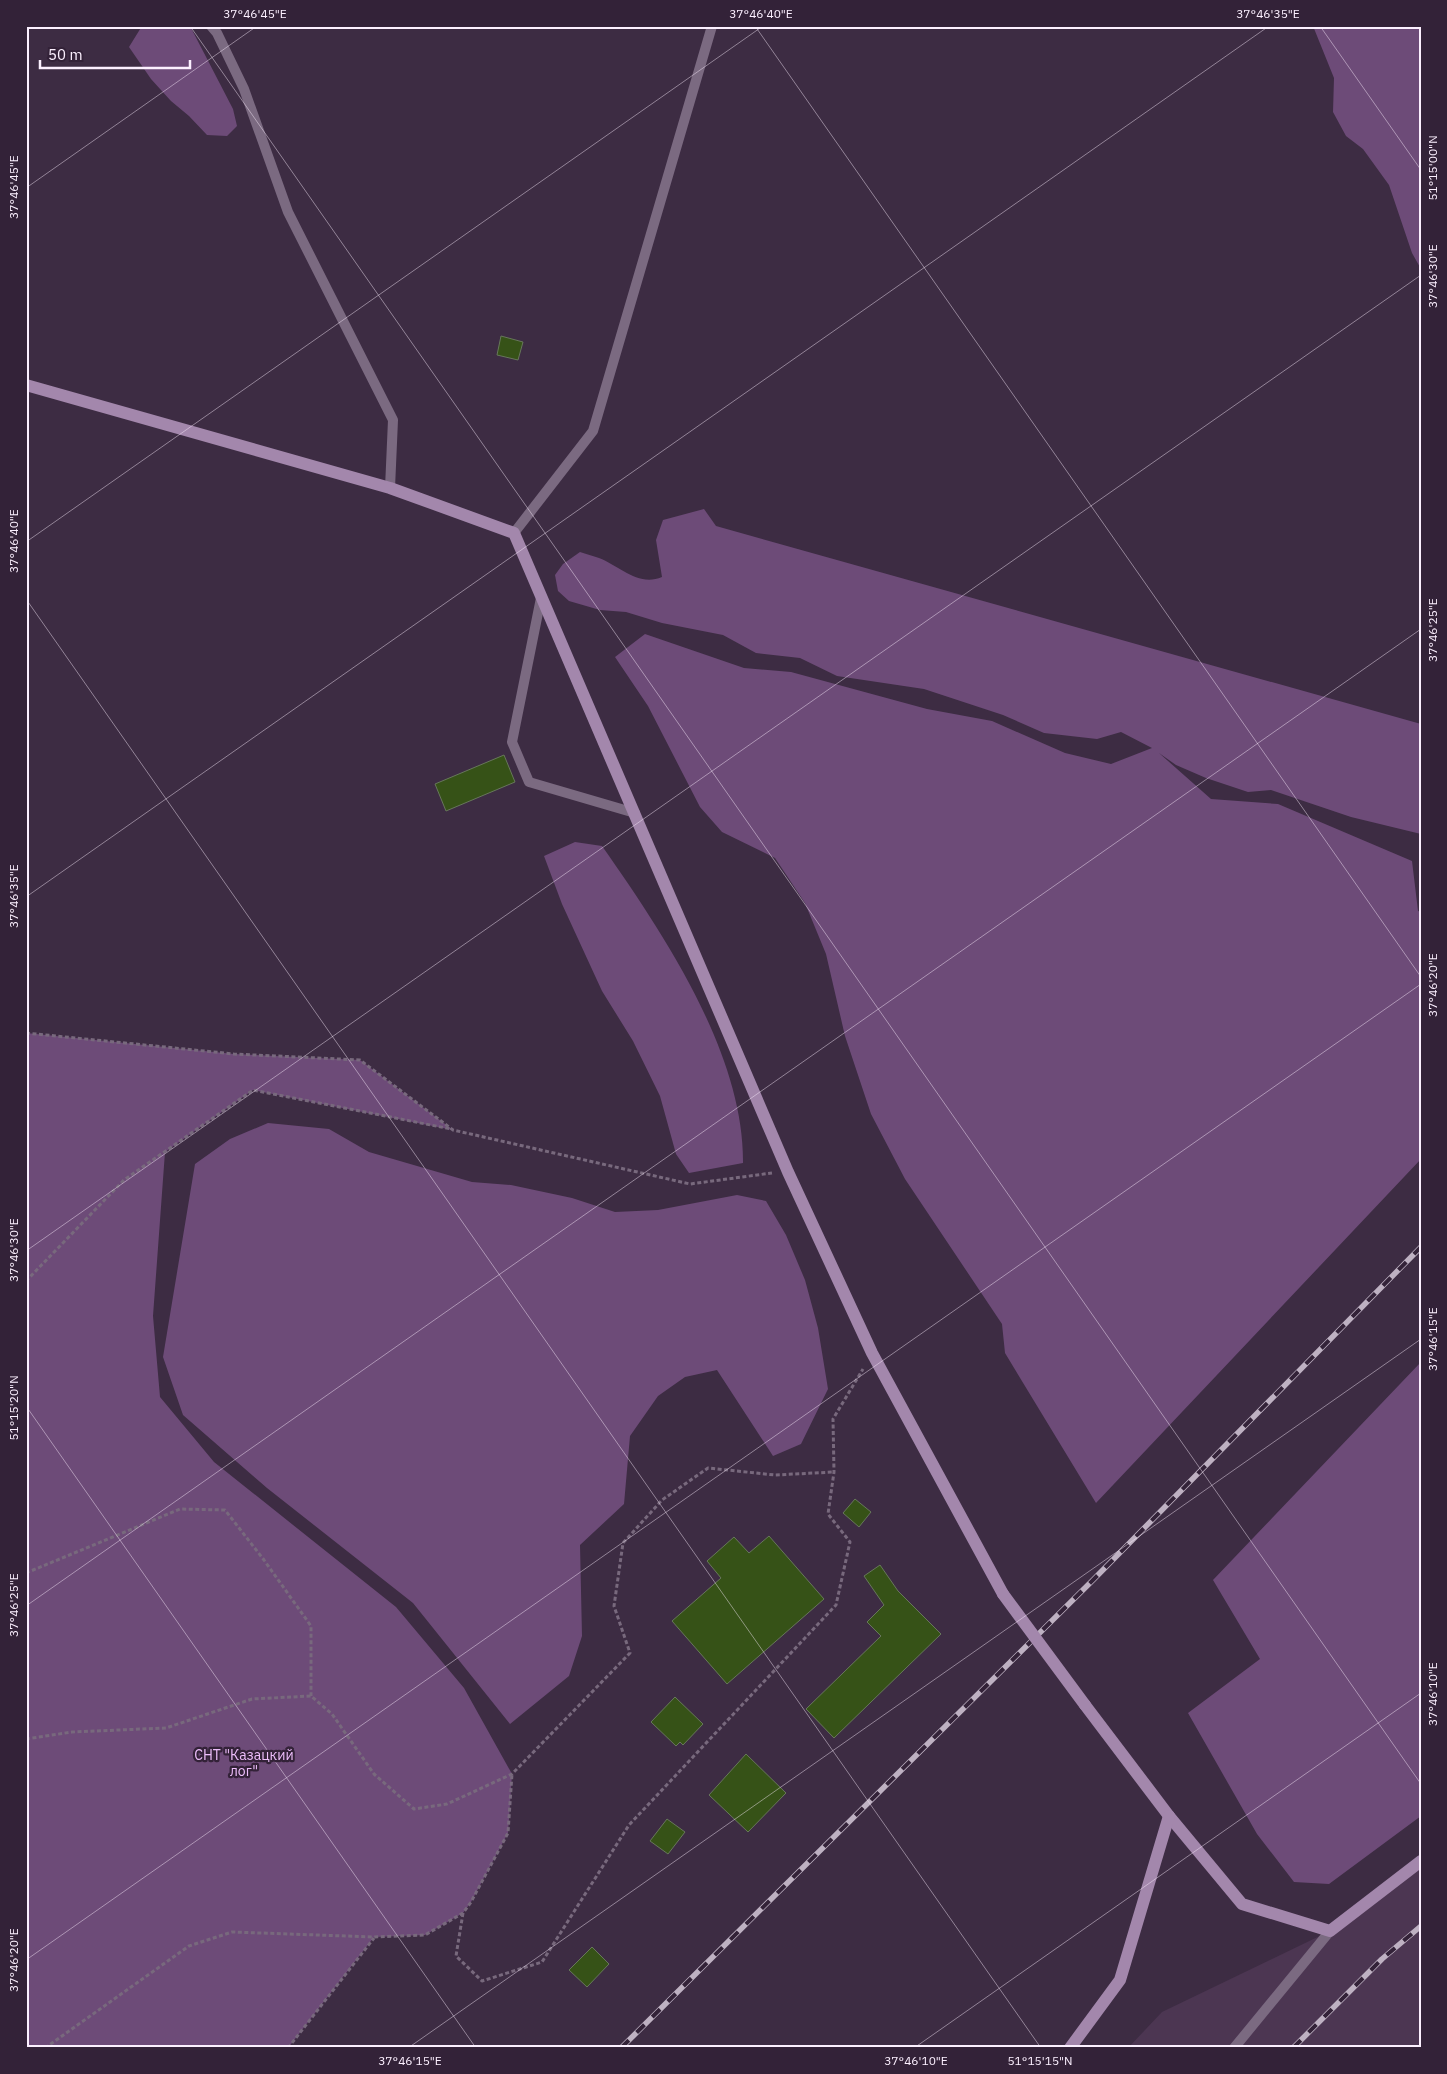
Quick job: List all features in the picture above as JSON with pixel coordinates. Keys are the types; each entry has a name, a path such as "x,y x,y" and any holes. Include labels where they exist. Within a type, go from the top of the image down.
{"street":[{"path":"26,385 390,488 514,532 788,1172 872,1353 1003,1594 1169,1816 1242,1904 1330,1931 1421,1861"},
{"path":"1070,2048 1120,1980 1169,1816"}],"lane":[{"path":"210,26 217,33 244,89 288,212 393,420 390,488"},
{"path":"514,532 593,431 712,26"},
{"path":"541,598 512,742 529,782 635,813"},
{"path":"1234,2048 1330,1931"}],"path":[{"path":"26,1033 234,1054 360,1060 454,1130"},
{"path":"26,1281 124,1180 253,1090 454,1130 690,1184 788,1172"},
{"path":"463,1913 456,1956 482,1981 542,1962 629,1825 836,1605 850,1542 828,1514 834,1472 833,1419 872,1353"},
{"path":"26,1740 72,1732 166,1728 252,1698 310,1696 332,1714 374,1774 414,1809 447,1804 512,1774 630,1653 614,1606 623,1543 662,1500 708,1468 775,1475 834,1472"},
{"path":"26,1573 180,1509 225,1510 264,1560 311,1626 310,1696"},
{"path":"44,2048 189,1946 232,1932 374,1937 425,1934 463,1913 471,1902 508,1833 512,1774"},
{"path":"288,2048 374,1937"}],"shaded area":[{"path":"1421,1861 1421,2048 1128,2048 1162,2012 1330,1931"}],"green space":[{"path":"142,26 190,26 233,109 237,126 227,136 207,135 151,79 129,47"},
{"path":"1313,26 1421,26 1421,269 1412,253 1389,185 1363,149 1346,136 1333,112 1334,78"},
{"path":"704,509 716,526 1421,724 1421,834 1351,817 1271,790 1248,792 1206,778 1176,765 1159,753 1211,799 1278,804 1412,861 1418,911 1421,912 1421,1159 1096,1503 1005,1353 1002,1324 905,1179 871,1114 845,1036 826,954 805,903 775,858 722,832 700,807 648,706 615,657 645,634 744,668 791,672 927,709 992,721 1065,753 1111,764 1152,748 1121,732 1097,739 1044,733 1003,715 924,689 837,676 800,658 756,653 723,635 662,623 626,612 600,610 569,601 558,591 555,575 563,564 580,552 599,558 637,577 653,579 662,577 656,540 663,520"},
{"path":"575,842 602,846 650,917 696,996 715,1037 730,1079 740,1121 743,1163 689,1173 676,1154 660,1096 633,1041 602,991 562,904 544,856"},
{"name":"СНТ \"Казацкий лог\"","path":"26,1033 234,1054 360,1060 453,1130 253,1090 165,1152 153,1316 160,1397 214,1462 396,1607 464,1688 512,1774 508,1833 471,1902 463,1913 425,1935 374,1937 288,2048 26,2048"},
{"path":"268,1123 329,1129 369,1152 472,1182 511,1185 572,1198 615,1212 658,1210 737,1195 766,1201 786,1235 805,1280 818,1328 828,1389 801,1444 773,1456 717,1370 685,1377 658,1396 630,1436 624,1504 580,1545 582,1636 569,1676 510,1724 413,1603 267,1488 183,1415 163,1357 195,1164 230,1139"},
{"path":"1421,1362 1421,1816 1329,1884 1294,1882 1257,1834 1188,1713 1260,1659 1213,1580"}],"building":[{"path":"501,336 523,342 518,360 497,355"},
{"path":"504,755 515,782 446,811 435,784"},
{"path":"855,1499 871,1512 859,1527 843,1513"},
{"path":"769,1536 824,1599 727,1684 672,1621 721,1578 707,1561 734,1537 749,1553"},
{"path":"880,1565 898,1591 941,1634 834,1738 806,1709 881,1636 867,1622 884,1605 864,1576"},
{"path":"675,1697 703,1724 683,1745 680,1742 676,1746 651,1722"},
{"path":"746,1754 786,1793 748,1832 709,1795"},
{"path":"667,1819 685,1832 668,1854 650,1841"},
{"path":"592,1947 609,1964 587,1987 569,1970"}],"railway":[{"path":"621,2048 1093,1580 1421,1247"},
{"path":"1293,2048 1382,1959 1421,1926"}]}
